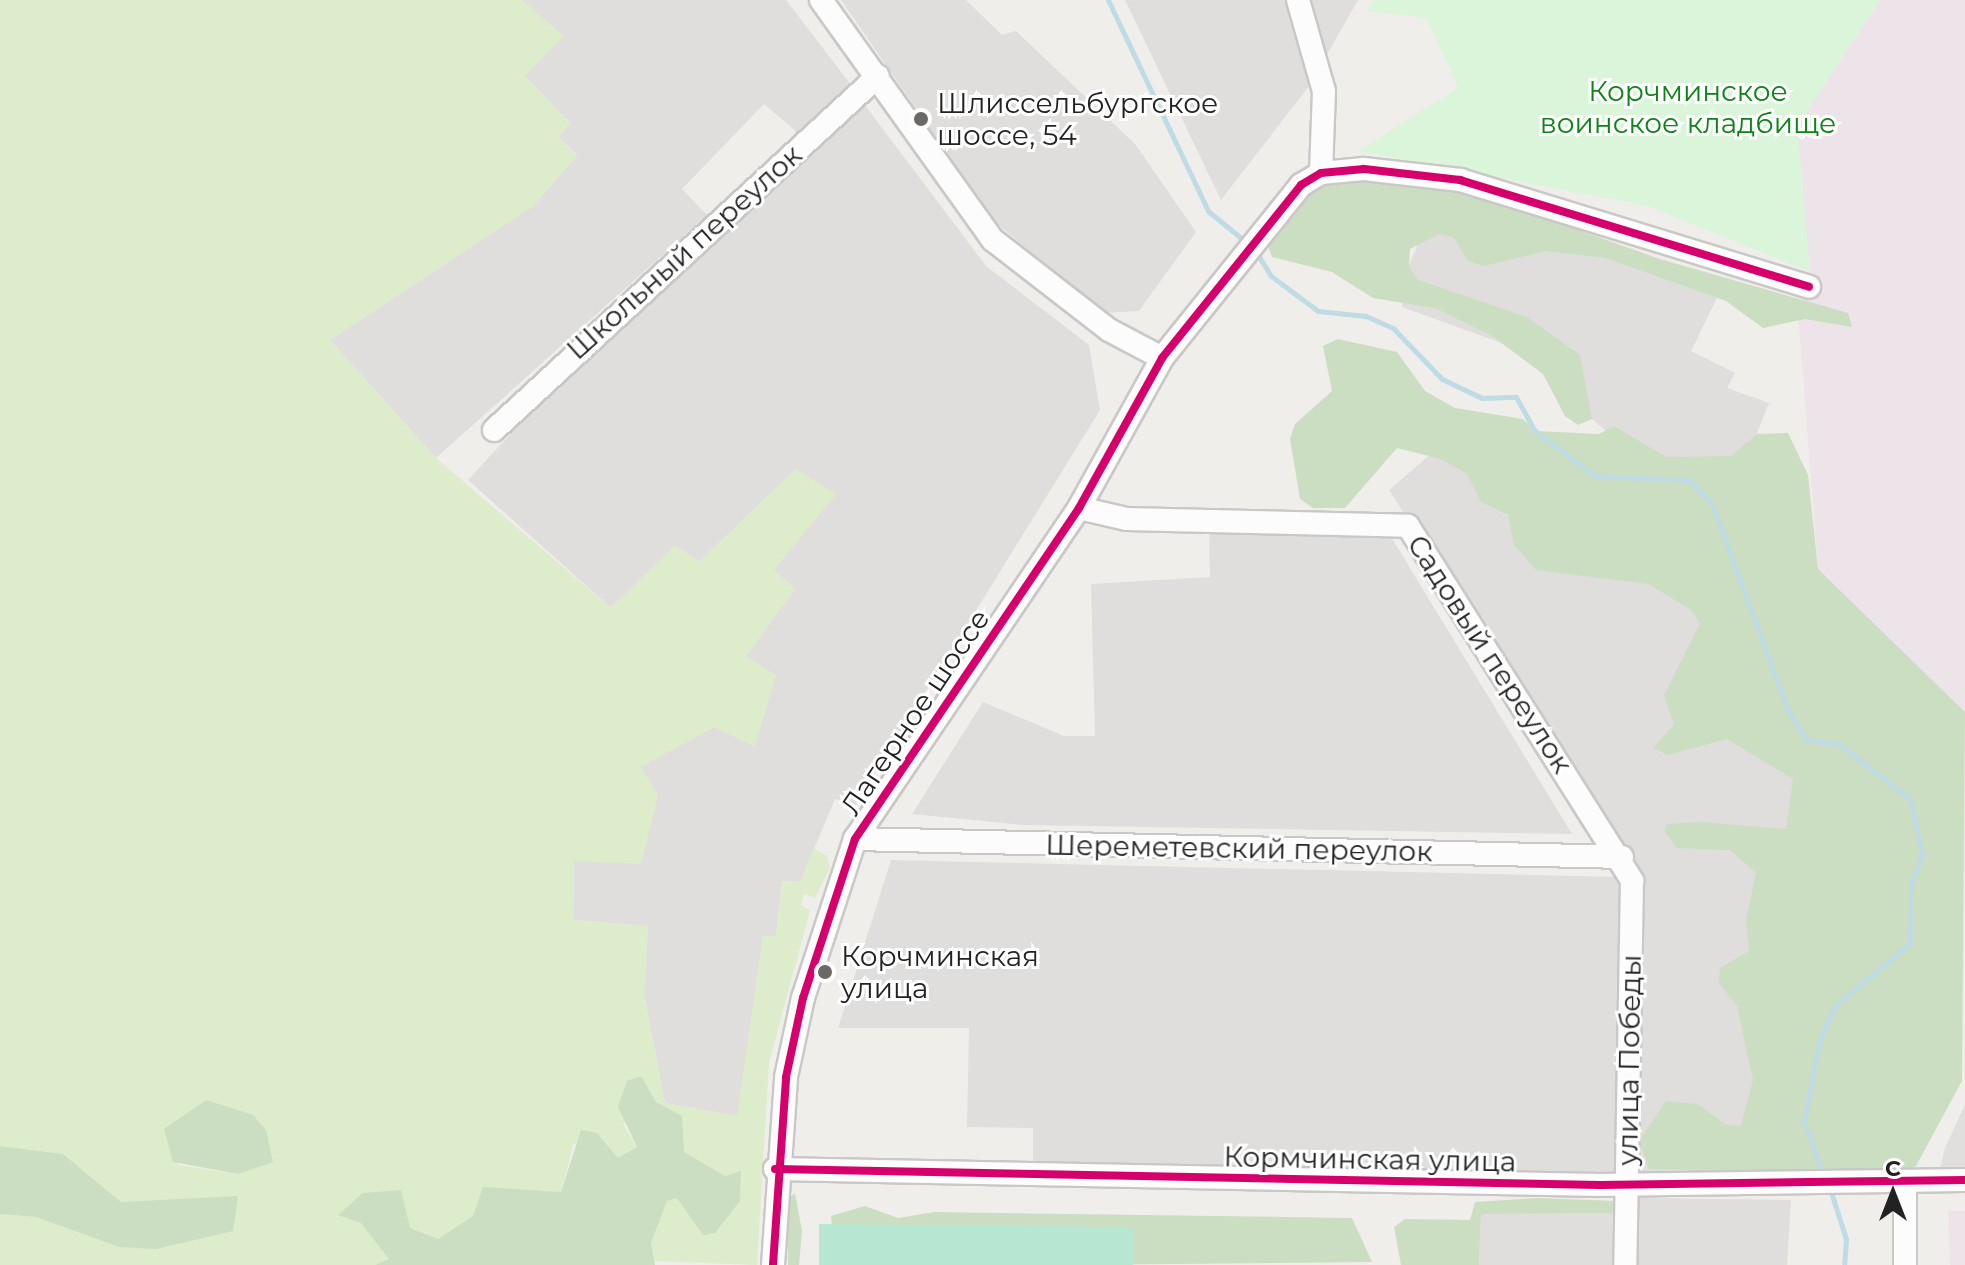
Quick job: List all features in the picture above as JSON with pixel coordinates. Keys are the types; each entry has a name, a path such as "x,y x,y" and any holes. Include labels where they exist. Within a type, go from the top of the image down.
{"street":[{"path":"821,0 993,240 1109,330 1162,358"},
{"path":"1298,0 1324,91 1321,173 1364,169 1460,180 1809,287"},
{"name":"Школьный переулок","path":"494,430 878,76"},
{"name":"Лагерное шоссе","path":"773,1265 775,1169 803,998 855,839 1079,508 1162,358 1301,185 1321,173"},
{"name":"Садовый переулок","path":"1079,508 1127,519 1408,526 1622,857"},
{"name":"Шереметевский переулок","path":"855,839 1622,857"},
{"name":"улица Победы","path":"1622,857 1632,881 1625,1265"},
{"name":"Кормчинская улица","path":"775,1169 1627,1184 1965,1180"},
{"path":"1905,1183 1905,1265"}],"shaded area":[{"path":"522,0 786,0 852,86 798,133 764,104 682,189 707,215 436,458 330,340 533,206 577,155 558,137 570,123 525,76"},
{"path":"841,0 966,0 1002,35 1016,31 1135,144 1196,232 1139,311 1103,313 993,220"},
{"path":"1125,0 1358,0 1309,86 1221,200"},
{"path":"1880,0 1965,0 1965,712 1818,569 1798,312 1810,272 1797,126"},
{"path":"861,100 986,266 1089,345 1100,410 855,806 835,799 800,882 782,881 776,936 763,936 738,1116 665,1103 644,994 648,926 573,920 574,860 640,767 714,727 755,746 745,657 795,589 774,570 796,469 699,562 675,545 611,608 468,480 591,347"},
{"path":"1486,202 1720,292 1691,351 1735,373 1727,388 1769,403 1739,478 1633,454 1573,403 1537,356 1402,307 1403,279 1423,233"},
{"path":"1446,441 1547,564 1580,534 1715,619 1755,726 1810,773 1772,1183 1638,1180 1640,892 1628,858 1389,490"},
{"path":"1209,530 1388,532 1572,834 1022,825 912,814 983,702 1064,736 1095,736 1091,584 1210,577"},
{"path":"891,860 1619,877 1617,1177 1033,1169 1033,1128 967,1127 969,1028 838,1028"},
{"path":"1965,1104 1965,1173 1939,1172 1945,1148"},
{"path":"1632,1198 1791,1200 1787,1265 1631,1265"},
{"path":"1948,1211 1965,1211 1965,1265 1950,1265"},
{"path":"1618,1213 1617,1265 1479,1265 1481,1214"}],"green space":[{"path":"0,0 522,0 564,36 525,76 570,123 559,138 577,156 533,206 330,340 436,458 611,608 675,545 699,562 796,469 836,494 774,570 795,589 746,656 776,675 755,746 714,727 641,767 658,796 641,864 574,861 573,920 648,926 644,994 665,1103 737,1116 763,936 776,936 782,881 800,882 814,848 827,856 830,868 815,898 804,894 801,905 810,911 769,1063 757,1265 653,1261 651,1243 667,1201 677,1197 703,1234 714,1233 740,1201 741,1172 725,1176 684,1152 681,1116 656,1102 623,1124 637,1147 618,1158 597,1133 573,1145 561,1193 542,1190 438,1239 361,1222 390,1259 375,1265 0,1265 0,1214 36,1217 119,1247 237,1197 121,1202 63,1154 0,1146","holes":["206,1100 238,1174 178,1165"]},
{"name":"Корчминское воинское кладбище","path":"1373,0 1880,0 1797,126 1810,272 1648,206 1358,151 1458,88 1427,18 1368,11"},
{"path":"1401,179 1451,185 1660,259 1848,313 1852,327 1805,319 1763,328 1726,301 1606,258 1546,251 1484,266 1468,261 1453,237 1439,234 1410,249 1409,267 1418,280 1527,317 1580,355 1592,419 1578,425 1565,416 1543,374 1492,336 1435,308 1373,298 1332,272 1272,257 1267,243 1304,192 1334,180"},
{"path":"1338,339 1397,352 1425,391 1455,408 1523,419 1536,431 1599,434 1614,426 1666,457 1731,456 1757,434 1788,433 1808,475 1818,569 1965,712 1962,1081 1916,1166 1901,1172 1649,1169 1639,1141 1666,1101 1698,1104 1726,1125 1741,1126 1753,1080 1737,1006 1719,983 1720,968 1749,951 1746,921 1756,873 1730,850 1677,848 1664,831 1667,824 1702,822 1786,829 1793,779 1727,739 1668,755 1653,748 1674,724 1664,696 1700,623 1691,610 1649,584 1536,570 1514,545 1508,515 1481,502 1467,474 1441,459 1397,448 1345,508 1313,508 1300,499 1290,439 1295,424 1332,391 1323,346"},
{"path":"641,1076 656,1102 682,1116 684,1152 725,1176 741,1171 740,1201 715,1233 703,1235 677,1198 667,1201 651,1243 655,1265 375,1265 389,1259 361,1223 338,1215 363,1193 401,1190 410,1228 438,1239 473,1216 483,1187 561,1192 581,1130 597,1133 618,1158 637,1147 618,1107 627,1081"},
{"path":"206,1100 253,1115 266,1130 273,1162 238,1174 173,1162 164,1129"},
{"path":"0,1146 63,1154 121,1202 238,1196 233,1231 156,1249 119,1247 36,1217 0,1214"},
{"path":"795,1193 802,1231 799,1265 788,1265 788,1199"},
{"path":"1537,1198 1617,1201 1618,1213 1481,1214 1479,1265 1401,1265 1394,1227 1405,1219 1470,1220 1475,1202"},
{"path":"865,1206 898,1218 934,1212 1352,1218 1372,1262 1075,1265 833,1235 831,1216"},
{"path":"819,1224 1133,1227 1133,1265 819,1265"}],"waterway":[{"path":"1108,0 1208,211 1246,242"},
{"path":"1256,252 1271,276 1318,311 1366,316 1393,328 1442,379 1482,398 1516,397 1535,431 1595,476 1689,480 1712,504 1788,711 1807,740 1839,744 1910,799 1922,854 1911,884 1910,943 1834,1007 1819,1043 1804,1122 1822,1171"},
{"path":"1831,1192 1846,1239 1844,1265"}],"cycle path":[{"path":"773,1265 786,1077 803,998 855,839 1079,508 1162,358 1301,185 1321,173 1364,169 1460,180 1809,287"},
{"path":"775,1169 1600,1185 1965,1180"}],"place":[{"name":"Шлиссельбургское шоссе, 54","path":"921,119"},
{"name":"Корчминская улица","path":"825,972"}]}
